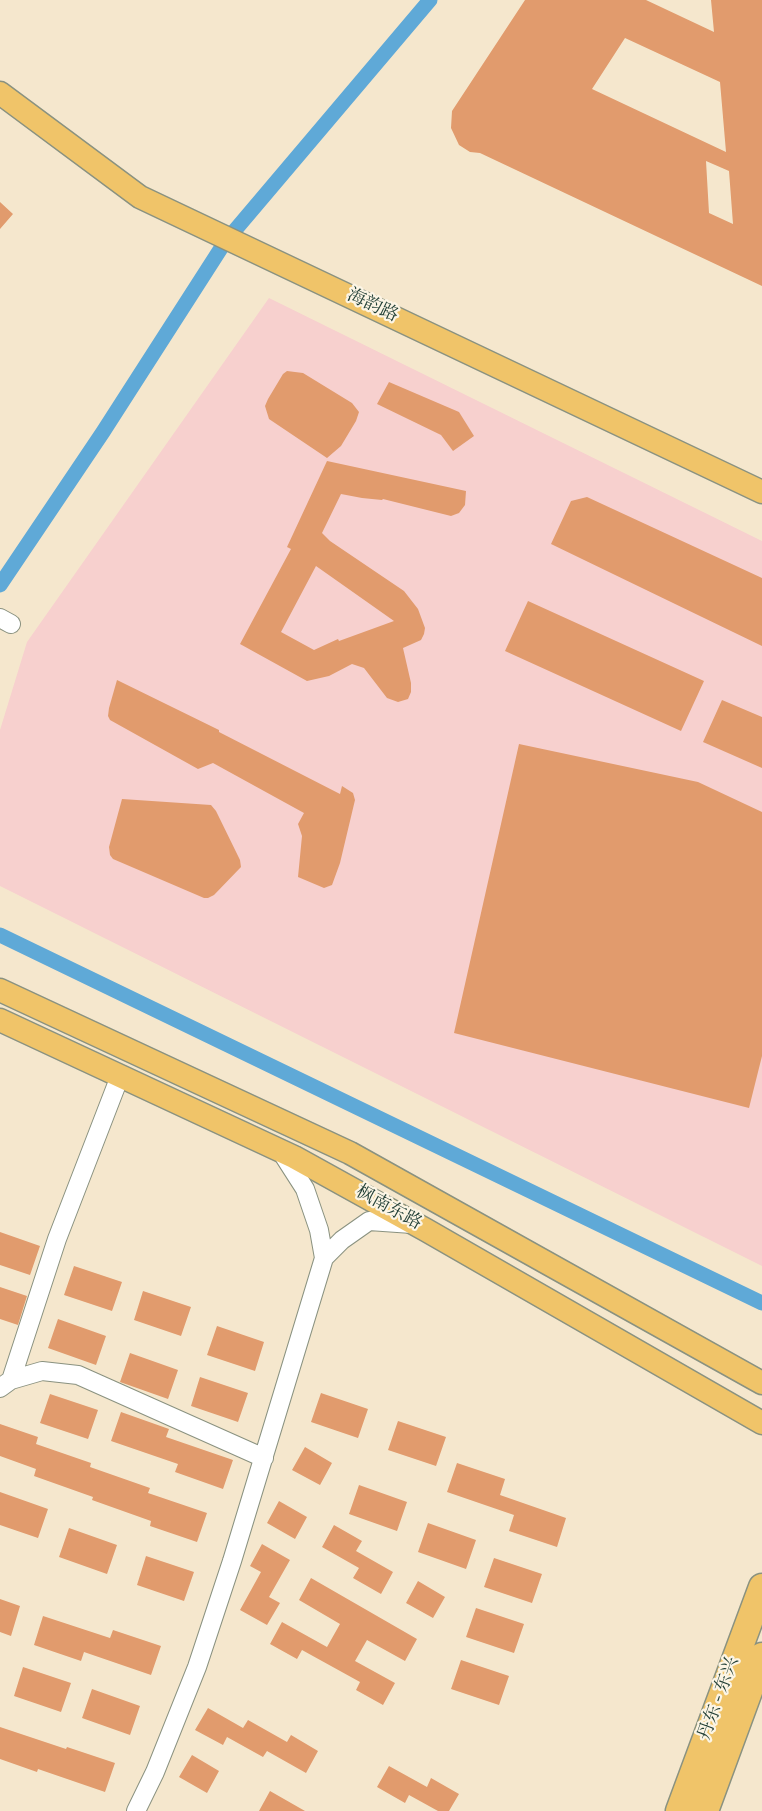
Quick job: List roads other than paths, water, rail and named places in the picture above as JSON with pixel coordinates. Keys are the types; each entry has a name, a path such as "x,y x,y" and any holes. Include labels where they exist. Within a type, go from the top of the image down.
{"highway":[{"name":"丹东 - 东兴","path":"679,1811 762,1587"},
{"name":"丹东 - 东兴","path":"705,1811 762,1656"}],"main road":[{"name":"海韵路","path":"0,93 140,197 762,492"},
{"name":"枫南东路","path":"0,990 350,1153 762,1383"},
{"name":"枫南东路","path":"0,1020 280,1150 416,1224 762,1424"}],"street":[{"path":"6,1384 57,1239 120,1076"},
{"path":"136,1811 155,1772 197,1667 264,1458 324,1258 319,1230 305,1189 280,1150"},
{"path":"324,1258 342,1240 368,1222 416,1224"},
{"path":"6,1384 42,1371 78,1375 264,1458"}],"waterway":[{"path":"0,585 103,432 225,242 430,0"},
{"path":"0,935 762,1303"}]}
